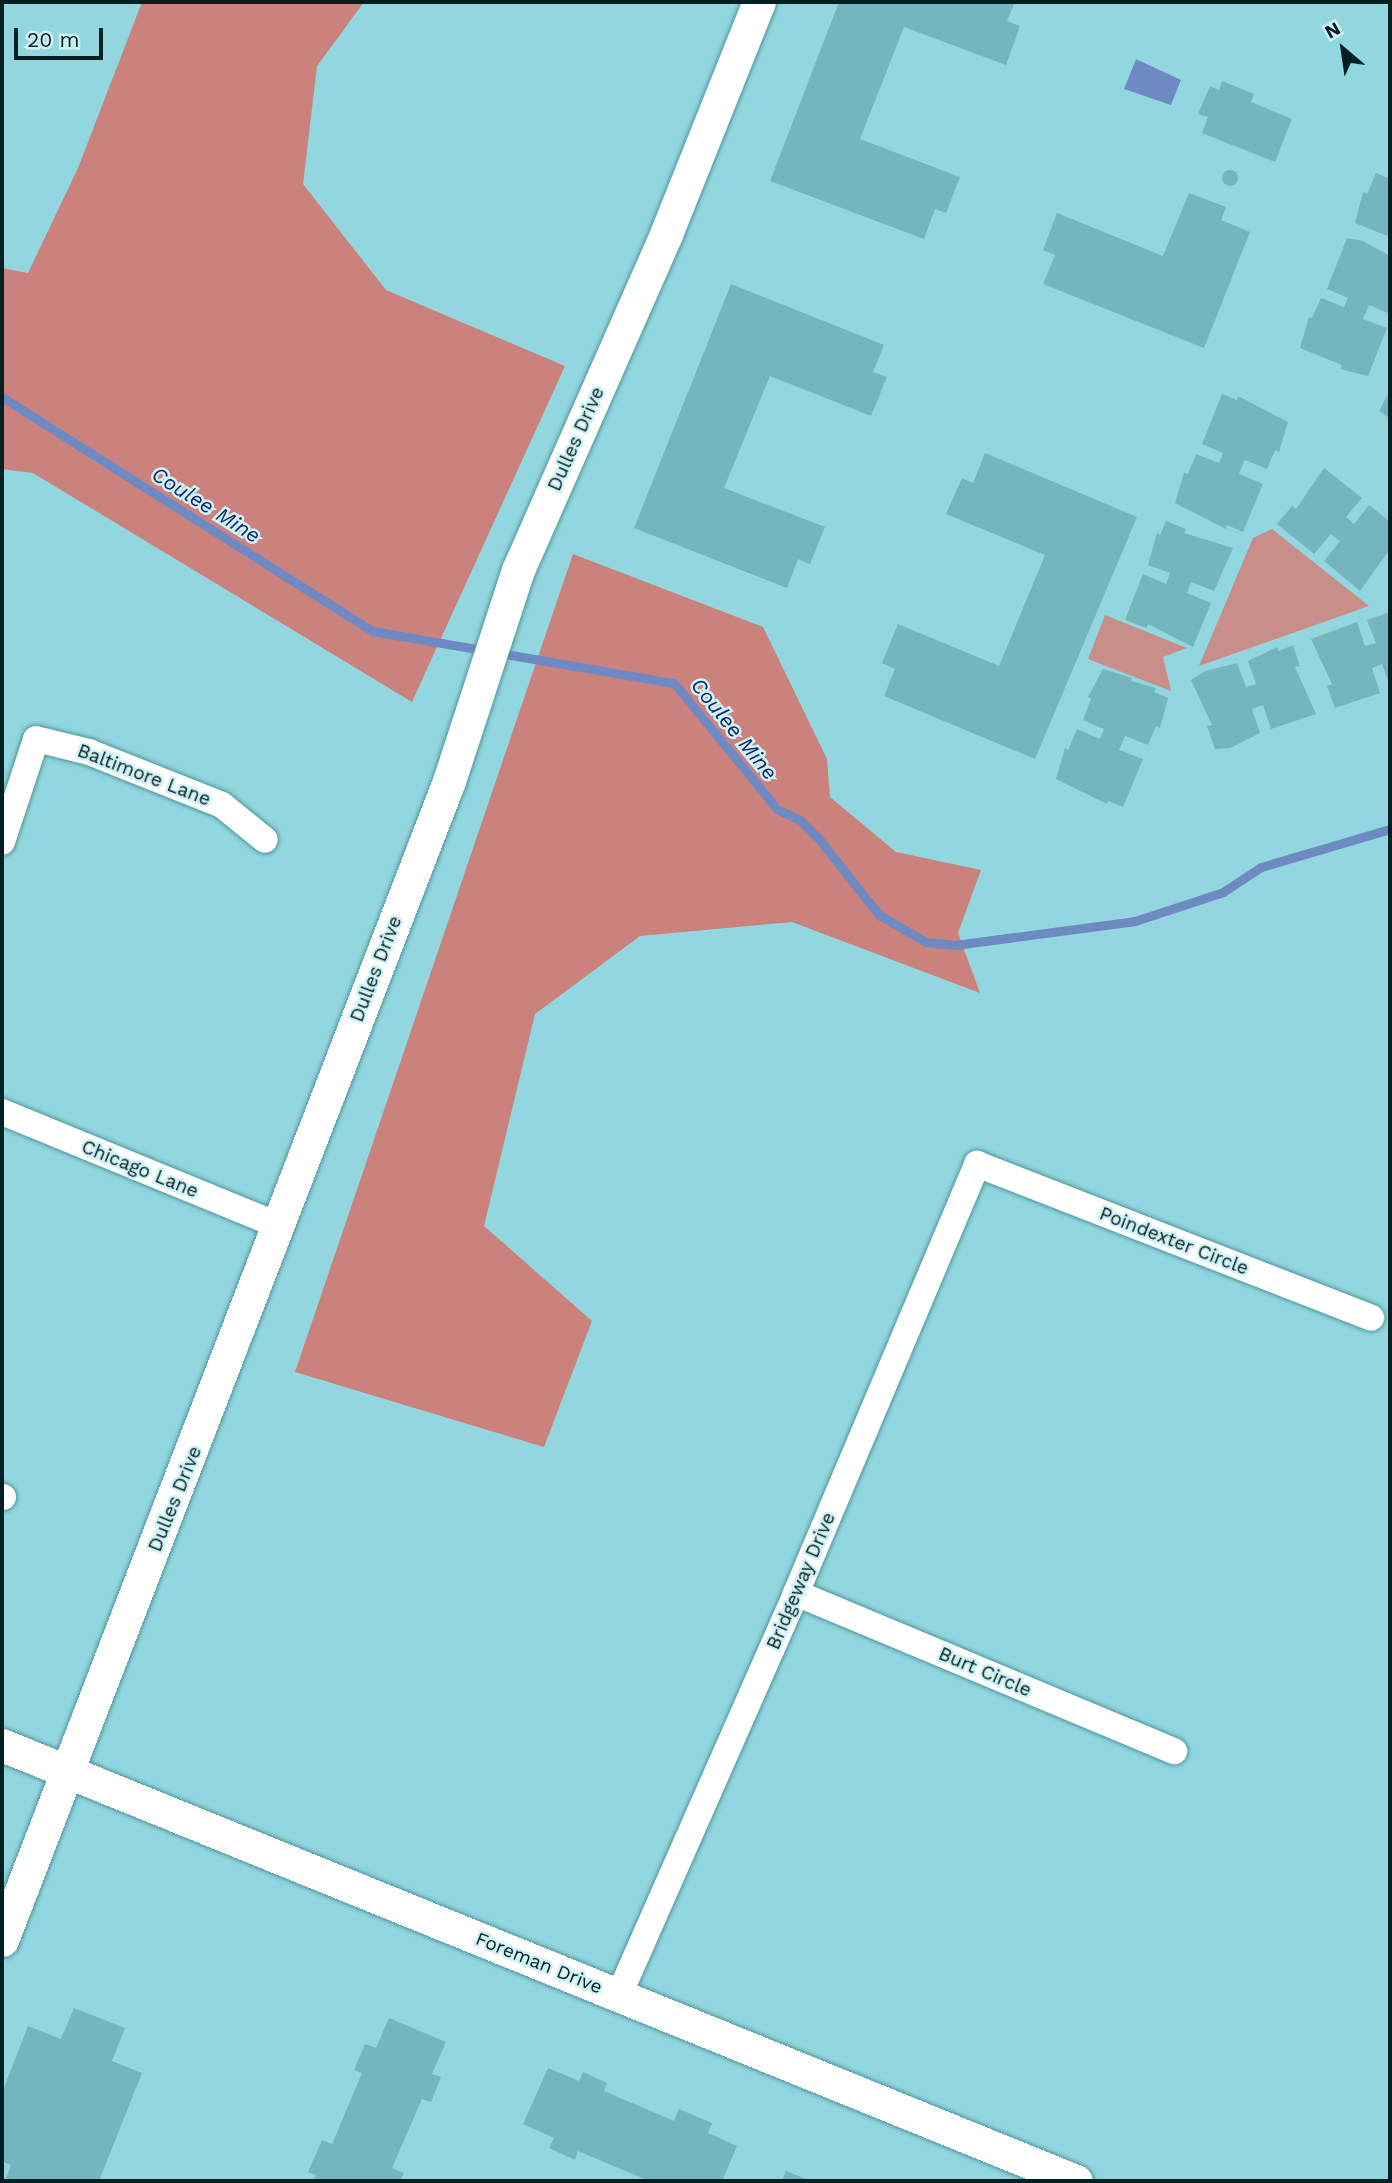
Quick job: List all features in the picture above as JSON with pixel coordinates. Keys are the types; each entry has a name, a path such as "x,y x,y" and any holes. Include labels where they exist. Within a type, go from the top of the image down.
{"street":[{"name":"Dulles Drive","path":"2,1940 449,781 466,719 517,570 666,234 759,2"},
{"name":"Baltimore Lane","path":"2,842 36,739 89,751 222,805 265,840"},
{"name":"Chicago Lane","path":"2,1112 278,1225"},
{"name":"Poindexter Circle","path":"977,1164 1371,1318"},
{"name":"Bridgeway Drive","path":"619,1995 796,1593 977,1164"},
{"name":"Burt Circle","path":"796,1593 1174,1751"},
{"name":"Foreman Drive","path":"2,1745 1076,2181"}],"shaded area":[{"path":"142,2 364,2 317,66 303,184 386,290 565,366 412,702 33,473 2,469 2,268 28,273 78,168"},
{"path":"1272,529 1369,606 1199,666 1253,538"},
{"path":"573,554 763,627 827,759 830,797 896,852 981,870 958,933 980,993 792,922 640,936 535,1014 484,1226 592,1321 544,1447 295,1372"},
{"path":"1105,615 1187,648 1163,657 1171,691 1088,659"}],"water":[{"path":"1136,59 1181,80 1171,105 1124,89"}],"building":[{"path":"839,2 1015,2 1007,21 1020,26 1006,65 904,27 860,139 960,177 946,213 935,209 924,239 770,181"},
{"path":"1222,81 1254,94 1251,102 1292,119 1275,162 1202,133 1208,117 1198,114 1210,86 1219,90"},
{"path":"1227,170 1233,170 1238,178 1236,184 1227,186 1222,181 1222,175"},
{"path":"1376,173 1390,179 1390,237 1355,223 1363,192 1367,194"},
{"path":"1189,193 1226,207 1221,220 1250,232 1204,348 1043,284 1055,255 1043,250 1057,213 1163,256"},
{"path":"1347,238 1363,241 1390,256 1390,314 1369,305 1363,319 1387,328 1368,376 1340,369 1342,365 1300,348 1309,317 1312,318 1321,298 1344,307 1348,298 1327,289"},
{"path":"731,284 884,345 873,372 887,377 871,416 770,376 724,488 825,527 810,564 798,559 787,588 634,528"},
{"path":"1390,390 1390,419 1379,411"},
{"path":"1222,394 1237,400 1238,396 1288,422 1279,452 1275,450 1267,469 1245,460 1243,464 1239,474 1263,484 1243,532 1227,525 1226,529 1175,503 1184,473 1188,474 1196,454 1219,463 1223,453 1202,444"},
{"path":"985,453 1137,517 1035,759 884,696 895,669 882,663 898,624 999,666 1045,555 946,514 962,478 973,483"},
{"path":"1324,468 1362,498 1346,517 1354,524 1369,505 1388,520 1390,517 1390,549 1360,591 1324,561 1340,541 1331,534 1314,554 1277,524 1292,506 1296,509"},
{"path":"1166,521 1186,529 1184,533 1233,548 1214,591 1191,582 1187,593 1211,603 1193,647 1148,624 1146,628 1125,620 1143,574 1166,584 1170,573 1148,565 1157,533 1160,535"},
{"path":"1390,612 1390,686 1382,664 1372,668 1380,693 1335,708 1327,686 1332,684 1311,639 1357,622 1365,646 1376,643 1367,620"},
{"path":"1293,645 1300,666 1295,667 1316,714 1271,729 1263,705 1252,709 1260,733 1230,748 1215,749 1207,726 1212,725 1191,680 1205,671 1237,663 1246,687 1256,684 1248,661 1277,647 1279,651"},
{"path":"1103,669 1156,688 1154,692 1168,698 1160,728 1156,726 1148,745 1125,736 1119,750 1143,759 1123,807 1108,801 1107,804 1056,779 1065,748 1068,750 1077,729 1100,739 1104,729 1083,720 1091,699 1088,697"},
{"path":"74,2008 125,2028 112,2061 142,2073 99,2181 5,2181 11,2165 2,2161 2,2093 28,2026 61,2039"},
{"path":"389,2018 446,2042 432,2074 441,2077 431,2102 422,2099 392,2168 404,2173 400,2181 313,2181 316,2175 308,2172 322,2140 332,2144 362,2073 354,2070 365,2044 376,2048"},
{"path":"548,2068 579,2081 583,2072 607,2083 604,2091 674,2121 679,2109 712,2123 708,2133 737,2146 722,2181 649,2181 578,2151 575,2160 549,2148 554,2138 523,2124"},
{"path":"786,2171 811,2181 782,2181"}],"waterway":[{"name":"Coulee Mine","path":"2,397 372,631 674,683 777,809 800,820 819,839 879,915 926,942 955,945 1135,921 1223,892 1261,867 1390,829"}]}
